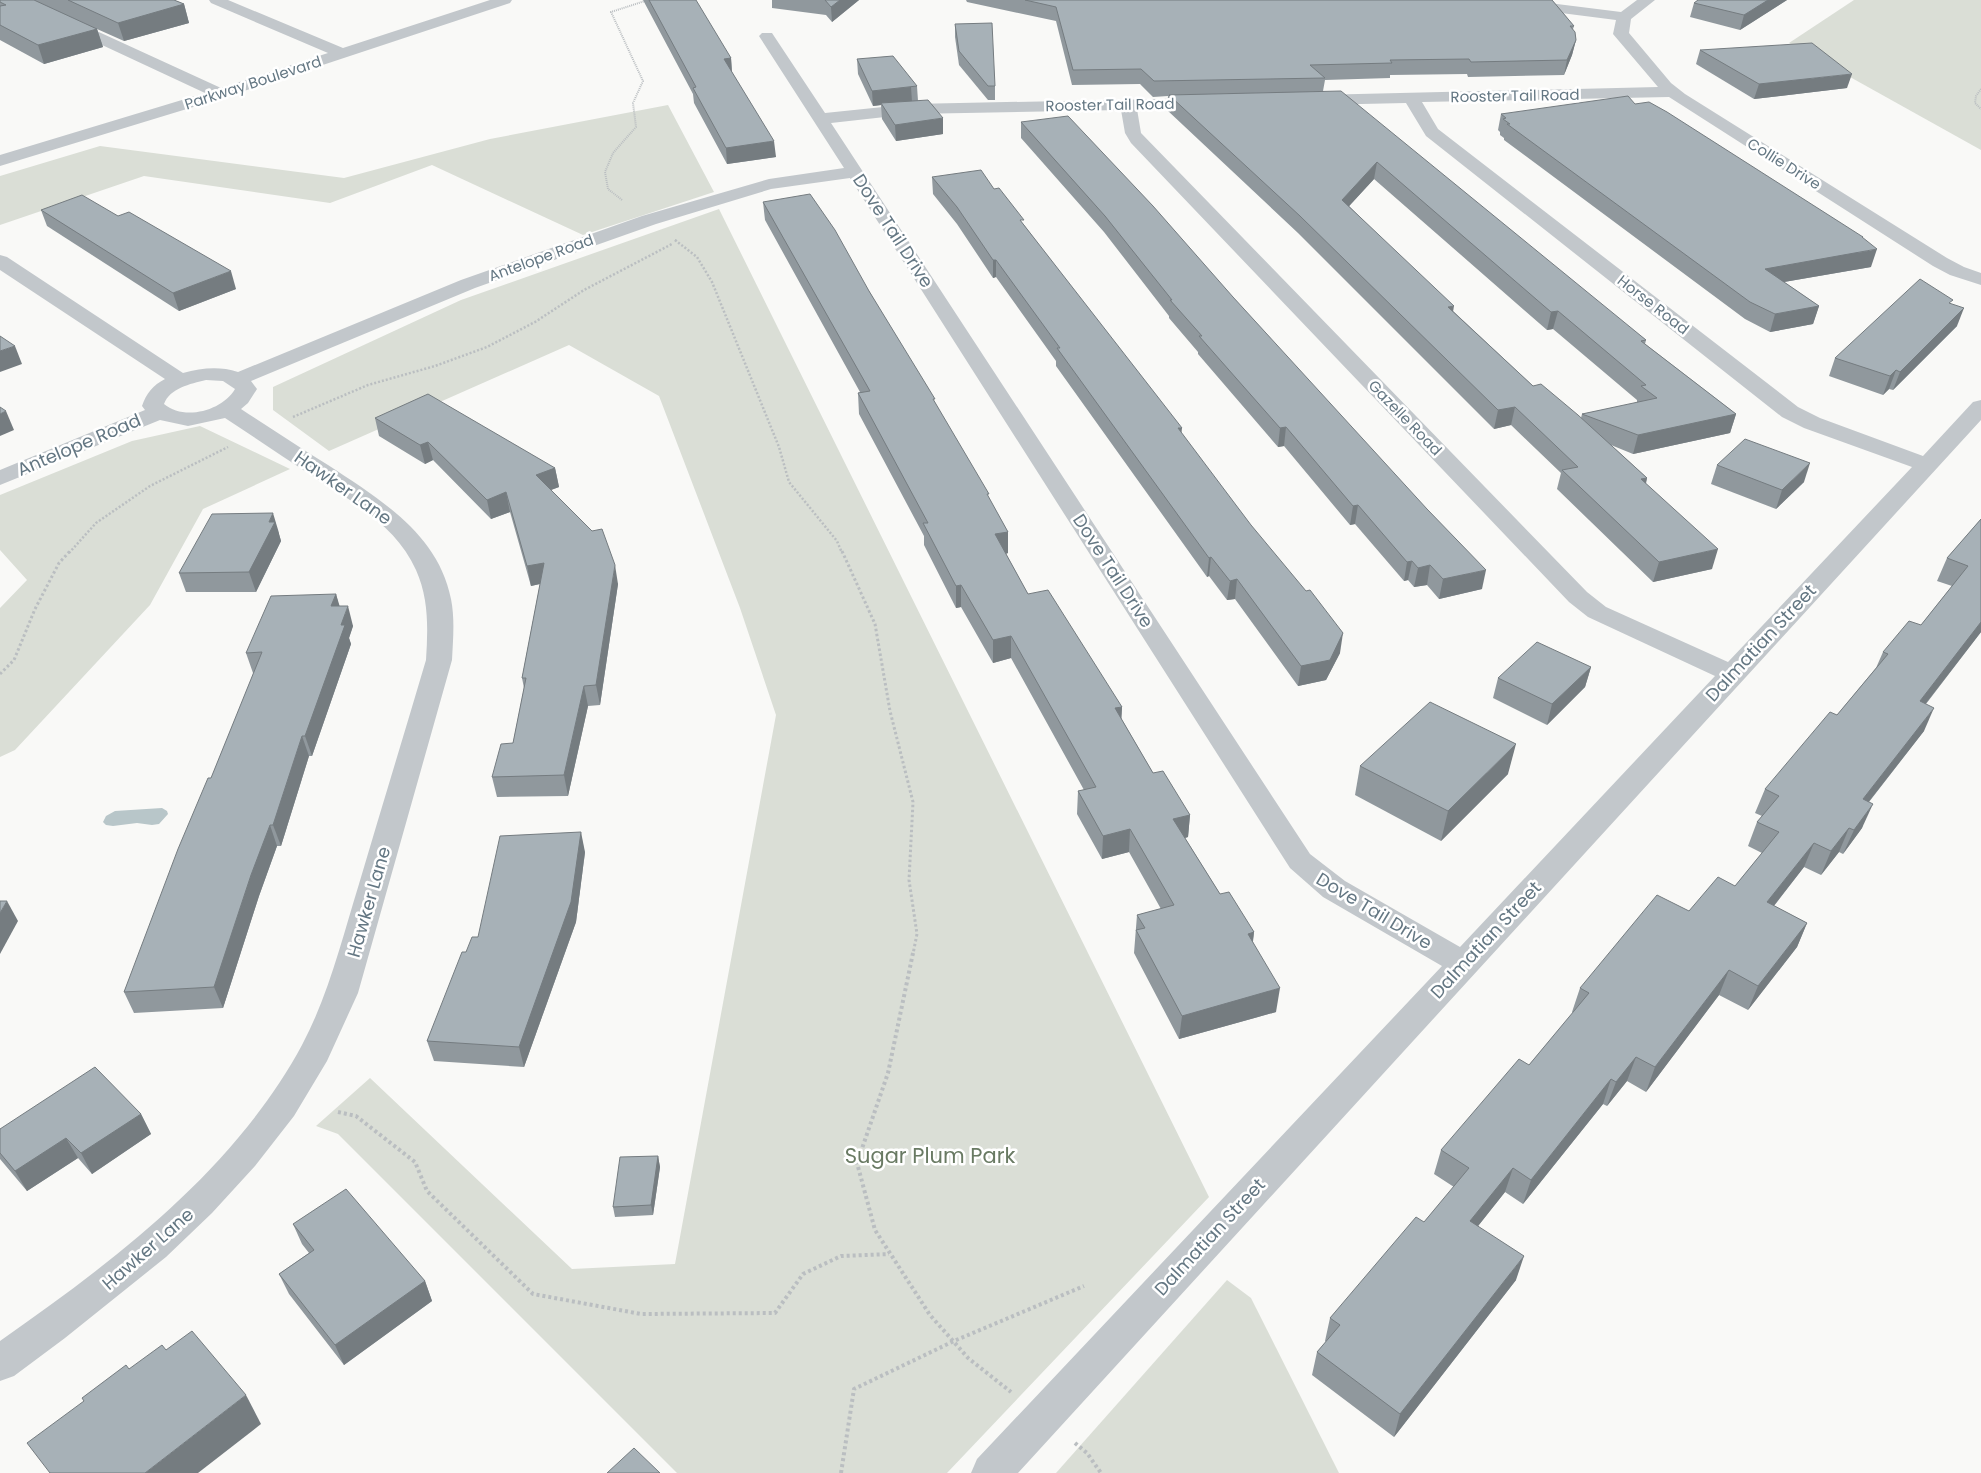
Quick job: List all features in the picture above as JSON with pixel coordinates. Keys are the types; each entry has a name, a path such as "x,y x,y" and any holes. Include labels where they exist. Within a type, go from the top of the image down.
{"street":[{"path":"17,0 220,94"},
{"path":"216,0 343,54"},
{"name":"Parkway Boulevard","path":"0,162 220,94 504,0"},
{"path":"1504,3 1544,6 1624,17 1648,0"},
{"name":"Collie Drive","path":"1624,17 1620,28 1624,39 1671,92 1940,262 1957,271 1981,279"},
{"name":"Dove Tail Drive","path":"767,36 1300,861 1334,889 1463,964"},
{"name":"Rooster Tail Road","path":"1304,101 1671,92"},
{"name":"Horse Road","path":"1411,98 1432,132 1790,412 1812,423 1927,464"},
{"name":"Rooster Tail Road","path":"820,119 905,109 1226,102"},
{"name":"Gazelle Road","path":"1128,104 1133,133 1137,139 1578,597 1597,612 1732,674"},
{"name":"Antelope Road","path":"238,379 468,284 640,223 758,187 855,172"},
{"path":"0,261 180,380"},
{"path":"206,374 221,374 238,379 246,389 244,397 237,403 210,416 188,419 168,417 158,413 153,406 154,398 163,389 180,380 206,374"},
{"name":"Dalmatian Street","path":"991,1473 1981,407"},
{"name":"Hawker Lane","path":"0,1363 102,1290 148,1251 229,1172 263,1133 291,1094 330,1025 342,993 438,660 442,628 438,598 429,571 414,546 396,524 373,505 226,409"},
{"name":"Antelope Road","path":"0,478 158,413"}],"path":[{"path":"627,204 608,189 605,172 613,154 636,127 633,104 642,81 610,12 648,0"},
{"path":"1981,89 1976,96 1975,103 1981,109"},
{"path":"670,237 697,257 712,282 779,447 789,482 837,541 875,624 890,711 913,802 909,880 917,934 888,1073 857,1163 875,1230 930,1316 968,1358 1010,1392"},
{"path":"291,418 368,385 435,366 487,347 535,322 584,290 677,242"},
{"path":"0,674 14,660 35,609 60,562 96,523 150,486 230,446"},
{"path":"338,1112 356,1116 415,1162 427,1191 533,1294 641,1314 775,1313 804,1274 841,1256 890,1254"},
{"path":"841,1473 854,1389 954,1341 1084,1286"},
{"path":"1077,1445 1087,1453 1101,1473"}],"green space":[{"path":"1854,0 1981,0 1981,150 1789,43"},
{"path":"668,105 714,192 583,235 432,165 330,203 144,176 0,225 0,176 100,146 344,178 490,139"},
{"name":"Sugar Plum Park","path":"719,209 1209,1197 947,1473 677,1473 338,1134 316,1126 370,1078 572,1269 675,1264 776,715 740,608 659,396 569,345 329,451 273,410 273,387 461,300"},
{"path":"200,426 290,469 203,509 150,605 15,750 0,757 0,608 27,580 0,550 0,495 132,441"},
{"path":"1227,1280 1251,1298 1339,1473 1056,1473"}],"shaded area":[{"path":"162,808 168,814 159,824 137,823 113,826 106,825 103,822 106,816 115,811"}],"building":[{"path":"0,0 34,0 97,29 38,45 0,25 0,6 6,5 0,2"},
{"path":"68,0 174,0 184,4 118,23"},
{"path":"649,0 696,0 731,58 724,59 774,141 726,148 693,88 696,87"},
{"path":"825,0 840,0 831,7"},
{"path":"1025,0 1552,0 1574,26 1570,26 1575,32 1576,40 1567,60 1471,62 1469,59 1390,60 1392,63 1310,65 1325,78 1154,81 1141,69 1073,70 1056,7"},
{"path":"1698,0 1768,0 1744,15 1694,3"},
{"path":"992,23 995,86 988,86 959,51 955,24"},
{"path":"1812,43 1852,74 1759,84 1700,50"},
{"path":"893,56 917,86 872,91 857,59"},
{"path":"1341,91 1646,340 1641,341 1736,414 1638,435 1582,414 1657,398 1641,386 1646,385 1558,311 1551,312 1377,162 1342,200 1454,306 1448,307 1533,386 1541,384 1578,415 1647,478 1641,479 1718,549 1659,562 1562,470 1578,467 1515,407 1498,410 1300,216 1169,95"},
{"path":"1628,96 1635,104 1649,102 1667,112 1863,237 1877,249 1765,269 1819,306 1775,314 1750,302 1507,124 1510,124 1503,119 1506,118 1501,114"},
{"path":"928,100 943,118 895,125 881,103"},
{"path":"1068,116 1153,206 1233,297 1427,509 1486,570 1443,579 1430,565 1418,568 1412,561 1407,562 1358,505 1353,506 1286,427 1280,428 1199,336 1202,336 1170,300 1172,300 1105,216 1021,122"},
{"path":"981,170 994,189 999,188 1024,220 1020,220 1182,428 1178,428 1251,525 1306,591 1310,590 1343,633 1330,660 1301,666 1237,579 1230,581 1211,557 1209,558 1057,348 1060,348 996,260 993,260 957,207 932,177"},
{"path":"810,194 835,230 989,494 987,494 1008,532 995,534 1028,594 1048,590 1122,707 1115,708 1153,773 1163,771 1190,815 1173,819 1220,894 1229,892 1254,932 1248,934 1280,988 1182,1016 1136,930 1145,928 1137,915 1174,905 1130,829 1103,836 1078,791 1096,787 1011,636 993,640 961,585 956,586 923,523 928,523 858,393 870,391 763,202"},
{"path":"82,195 118,216 129,212 231,271 173,293 41,210"},
{"path":"1920,279 1953,300 1949,303 1964,308 1900,372 1896,370 1890,376 1835,358"},
{"path":"0,336 15,346 0,351"},
{"path":"428,394 555,468 536,475 592,531 602,529 615,565 596,685 584,686 564,775 492,777 501,744 513,743 526,678 522,678 544,563 527,566 506,492 487,500 428,442 420,445 375,418"},
{"path":"0,407 6,411 0,414"},
{"path":"1745,439 1810,463 1782,490 1717,465"},
{"path":"273,513 269,522 275,522 249,572 179,573 212,514"},
{"path":"1981,519 1981,622 1920,701 1934,708 1863,799 1873,804 1854,830 1849,828 1831,851 1814,843 1767,902 1807,923 1758,986 1729,970 1655,1067 1636,1057 1616,1082 1611,1079 1531,1180 1513,1168 1470,1221 1524,1256 1400,1414 1317,1352 1340,1325 1330,1318 1416,1217 1424,1222 1469,1168 1441,1150 1519,1059 1529,1065 1589,993 1580,988 1657,895 1689,911 1718,877 1735,886 1779,832 1757,822 1779,796 1765,789 1830,712 1837,715 1888,654 1883,652 1909,621 1921,625 1968,566 1947,558"},
{"path":"336,594 331,606 348,606 341,625 345,625 305,736 302,736 273,825 270,825 251,875 214,987 124,992 178,849 208,778 211,778 262,652 246,653 271,596"},
{"path":"1537,642 1591,667 1552,704 1498,678"},
{"path":"1430,702 1516,744 1448,811 1360,766"},
{"path":"581,832 571,902 519,1047 427,1041 462,952 466,952 472,937 478,937 500,836"},
{"path":"0,901 7,901 0,913"},
{"path":"95,1067 141,1114 81,1153 66,1138 15,1171 0,1153 0,1129"},
{"path":"658,1156 651,1205 613,1207 620,1157"},
{"path":"346,1189 425,1281 335,1345 279,1274 314,1250 293,1224"},
{"path":"192,1331 246,1395 145,1473 50,1473 27,1443 84,1401 82,1398 126,1365 129,1369 162,1345 166,1350"},
{"path":"634,1448 660,1473 607,1473"}]}
